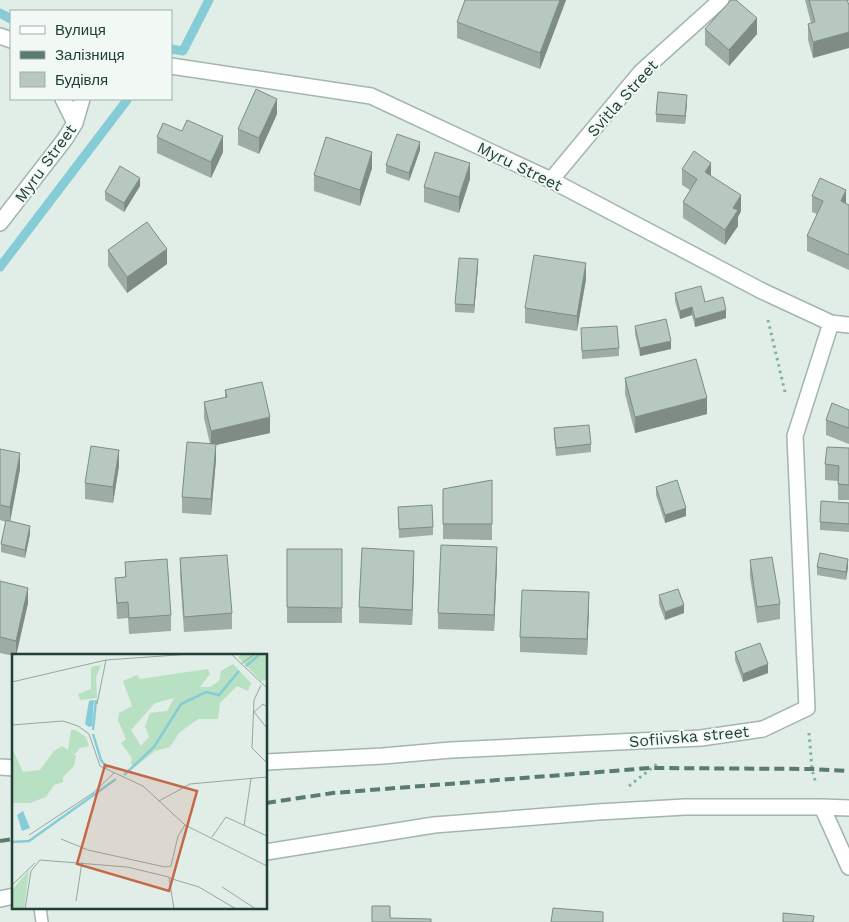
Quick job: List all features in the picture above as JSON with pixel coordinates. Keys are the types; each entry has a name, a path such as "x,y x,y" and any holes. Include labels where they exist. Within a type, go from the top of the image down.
{"street":[{"name":"Svitla Street","path":"551,180 641,72 721,0"},
{"name":"Myru Street","path":"172,66 371,96 551,180 762,292 831,323 849,326"},
{"path":"64,100 75,123"},
{"name":"Myru Street","path":"0,223 65,139 75,123 82,100"},
{"path":"807,708 794,436 831,323"},
{"name":"Sofiivska street","path":"268,762 383,756 451,750 700,738 763,729 807,708"},
{"path":"268,852 434,825 598,812 684,807 849,808"},
{"path":"822,807 849,867"}],"path":[{"path":"762,292 786,398"},
{"path":"807,708 812,769 822,807"},
{"path":"628,787 658,763"}],"building":[{"path":"465,0 560,0 540,53 457,22"},
{"path":"731,0 736,0 757,18 729,50 705,29"},
{"path":"809,0 847,0 849,5 849,32 813,42 808,24 815,22"},
{"path":"256,89 277,99 259,138 238,129"},
{"path":"658,92 687,95 685,116 656,114"},
{"path":"187,120 223,136 211,162 157,137 163,123 182,131"},
{"path":"397,134 420,142 409,173 386,165"},
{"path":"326,137 372,152 360,190 314,175"},
{"path":"694,151 711,163 705,172 741,195 733,208 738,210 725,230 683,202 697,179 682,169"},
{"path":"435,152 470,163 459,197 424,187"},
{"path":"120,166 140,178 124,203 105,192"},
{"path":"820,178 846,190 841,201 849,205 849,255 807,236 823,201 812,196"},
{"path":"147,222 167,249 127,277 108,250"},
{"path":"534,255 586,263 577,316 525,308"},
{"path":"459,258 478,259 474,305 455,304"},
{"path":"701,286 705,302 723,297 726,310 695,319 692,307 680,311 675,293"},
{"path":"666,319 671,341 640,348 635,326"},
{"path":"617,326 619,348 582,351 581,328"},
{"path":"696,359 707,398 635,417 625,378"},
{"path":"262,382 270,417 211,431 204,402 227,397 225,390"},
{"path":"832,403 849,410 849,428 826,420"},
{"path":"589,425 591,444 556,448 554,428"},
{"path":"187,442 216,444 211,499 182,497"},
{"path":"91,446 119,450 113,487 85,483"},
{"path":"827,447 849,448 849,485 838,484 839,466 825,464"},
{"path":"0,449 20,453 10,507 0,505"},
{"path":"492,480 492,524 443,524 443,489"},
{"path":"677,480 686,508 665,515 656,487"},
{"path":"821,501 849,503 849,524 820,522"},
{"path":"432,505 433,527 399,529 398,507"},
{"path":"6,520 30,526 25,550 1,544"},
{"path":"441,545 497,547 494,615 438,613"},
{"path":"362,548 414,551 412,610 359,607"},
{"path":"287,549 342,549 342,608 287,607"},
{"path":"820,553 848,559 846,572 817,567"},
{"path":"227,555 232,613 184,617 180,558"},
{"path":"772,557 780,604 757,607 750,560"},
{"path":"167,559 171,615 129,618 128,602 117,603 115,578 126,577 125,562"},
{"path":"0,581 28,588 16,641 0,637"},
{"path":"678,589 684,605 665,612 659,595"},
{"path":"522,590 589,592 587,639 520,637"},
{"path":"760,643 768,664 743,674 735,652"},
{"path":"372,906 390,906 390,918 431,919 431,922 372,922"},
{"path":"553,908 603,912 603,922 551,922"},
{"path":"783,913 814,916 813,922 783,922"}],"waterway":[{"path":"172,49 183,51 209,0"},
{"path":"0,13 10,18"},
{"path":"0,267 127,100"}],"railway":[{"path":"268,803 333,793 650,768 849,771"},
{"path":"0,841 12,839"}]}
